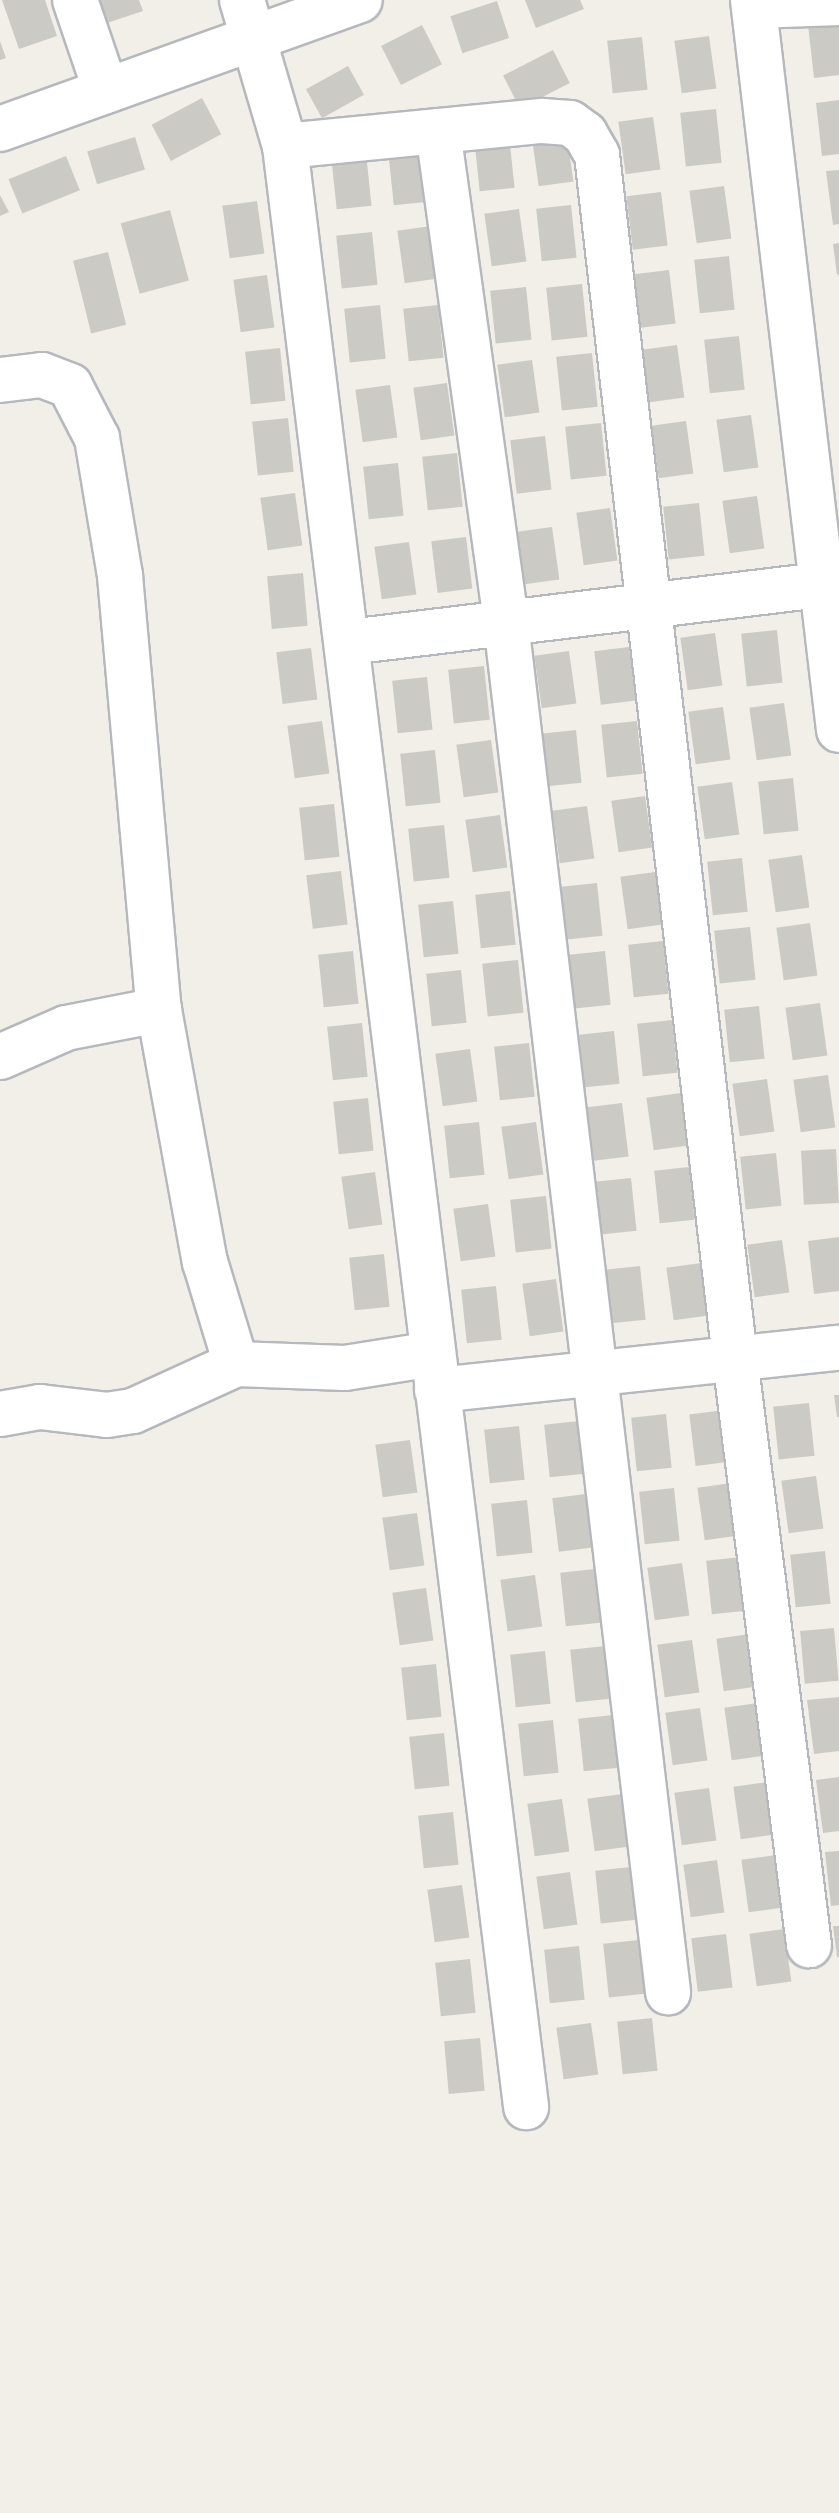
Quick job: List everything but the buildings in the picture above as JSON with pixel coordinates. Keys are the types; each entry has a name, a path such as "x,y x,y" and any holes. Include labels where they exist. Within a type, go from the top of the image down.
{"street":[{"path":"75,0 106,91"},
{"path":"0,129 106,91 249,19 360,0"},
{"path":"839,3 754,3 831,584 839,730"},
{"path":"249,19 285,146 349,642 526,2107"},
{"path":"285,146 438,131 570,123 585,134 597,155 646,606 735,1359 809,1945"},
{"path":"438,131 506,623 598,1373 668,1992"},
{"path":"0,380 42,375 70,386 97,438 120,576 159,1010 205,1262 236,1364"},
{"path":"349,642 831,584"},
{"path":"0,1057 66,1028 159,1010"},
{"path":"0,1414 40,1407 107,1415 133,1411 236,1364 435,1372 598,1373 839,1348"}]}
